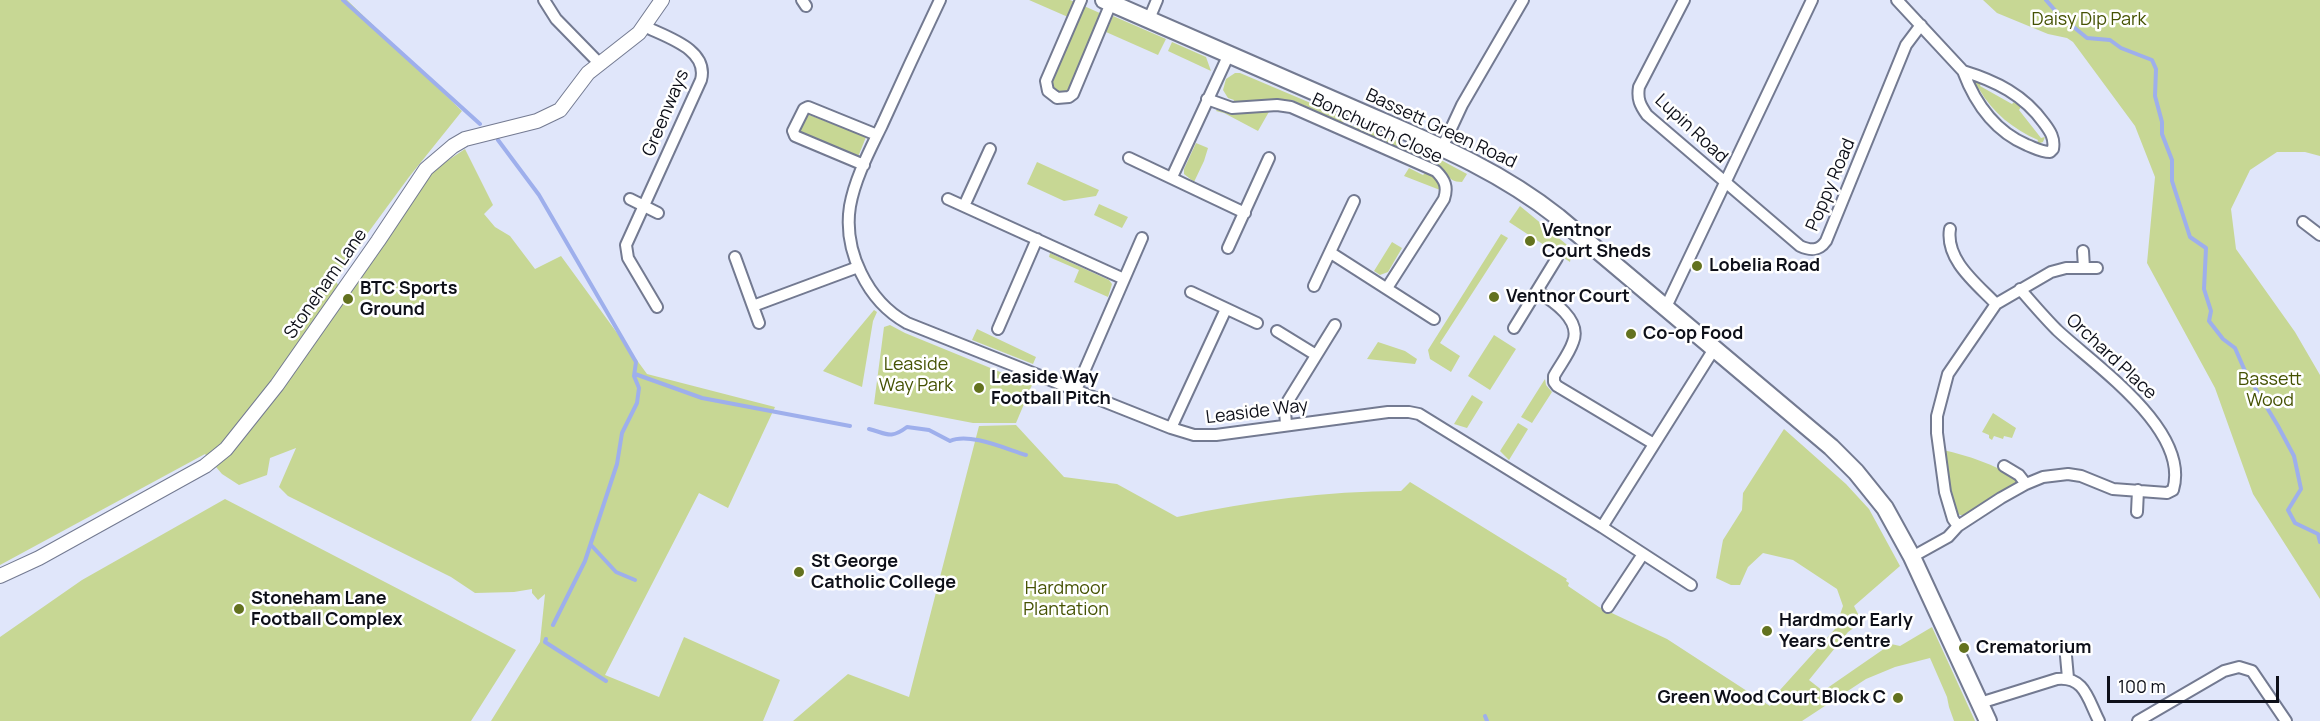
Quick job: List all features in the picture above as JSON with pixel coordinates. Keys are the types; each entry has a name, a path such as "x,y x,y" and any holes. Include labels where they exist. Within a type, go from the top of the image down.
{"main road":[{"name":"Bassett Green Road","path":"1108,2 1442,148 1488,170 1526,193 1831,447 1856,472 1885,508 1912,557 1988,721"}],"street":[{"path":"544,0 556,19 599,63"},
{"name":"Stoneham Lane","path":"0,576 39,558 205,466 226,449 277,385 426,169 453,146 465,140 490,131 537,121 560,110 588,73 629,42 644,26 662,0"},
{"name":"Leaside Way","path":"940,0 877,135 850,204 851,247 858,267 876,297 901,320 1171,428 1194,435 1209,436 1388,412 1419,414 1602,526 1691,585"},
{"name":"Bassett Green Road","path":"1082,0 1046,81 1048,92 1057,98 1069,97 1073,94 1108,2"},
{"path":"1149,19 1157,0"},
{"path":"1442,148 1462,105 1523,0"},
{"name":"Lupin Road","path":"1684,0 1639,87 1638,97 1647,115 1725,183"},
{"path":"1665,309 1812,0"},
{"path":"1897,0 1963,71 1979,105 2002,130 2022,143 2044,152 2050,152 2053,149 2050,131 2023,99 1997,83 1963,71"},
{"name":"Poppy Road","path":"1725,183 1800,246 1814,250 1822,247 1906,45 1921,25"},
{"name":"Greenways","path":"644,26 696,55 703,66 703,74 626,245 626,252 657,307"},
{"path":"1172,177 1228,54"},
{"name":"Bonchurch Close","path":"1207,99 1232,108 1277,105 1291,107 1436,171 1445,183 1444,199 1387,288"},
{"path":"864,165 795,136 793,131 804,110 808,107 877,135"},
{"path":"964,206 990,149"},
{"path":"1129,158 1245,213"},
{"path":"1228,248 1269,158"},
{"path":"630,199 658,213"},
{"path":"948,200 1124,279"},
{"path":"1314,286 1354,201"},
{"path":"2308,223 2320,235"},
{"path":"1950,229 1950,248 1963,268 1996,304"},
{"path":"998,329 1037,238"},
{"path":"1076,390 1143,238"},
{"path":"2083,251 2084,268"},
{"path":"1331,253 1434,319"},
{"path":"735,257 759,323"},
{"path":"1514,328 1557,258"},
{"path":"753,306 858,267"},
{"path":"1958,526 1953,519 1941,473 1937,416 1948,374 1996,304 2051,272 2066,268 2097,268"},
{"name":"Orchard Place","path":"2020,289 2055,329 2134,399 2163,435 2175,471 2173,490 2167,493 2113,489 2081,476 2068,474 2043,477 2026,484"},
{"path":"1537,291 1559,307 1570,320 1573,329 1573,344 1554,376 1557,386 1654,444"},
{"path":"1191,292 1257,323"},
{"path":"1171,428 1226,309"},
{"path":"1286,424 1285,410 1288,401 1335,325"},
{"path":"1277,331 1316,355"},
{"path":"1602,526 1714,349"},
{"path":"1912,557 1948,537 1958,526 2026,484 2019,475 2004,466"},
{"path":"2137,512 2138,490"},
{"path":"1608,607 1642,554"},
{"path":"2066,656 2067,678"},
{"path":"2138,721 2224,671 2239,667 2252,671 2286,721"},
{"path":"1980,703 2056,679 2067,678 2076,681 2082,688 2099,721"}],"green space":[{"path":"0,0 347,0 462,111 409,177 334,279 347,297 377,254 426,175 465,149 493,205 484,214 495,227 510,236 535,269 561,256 647,374 775,407 728,508 699,493 605,675 659,697 684,637 780,680 763,721 491,721 540,642 545,594 538,600 532,593 532,589 475,593 451,577 288,496 279,487 296,448 270,458 267,475 239,485 222,474 205,454 0,565"},
{"path":"1029,0 1070,0 1075,2 1068,17"},
{"name":"Bassett Wood","path":"1983,0 2320,0 2320,156 2305,152 2277,152 2250,170 2231,209 2236,249 2295,332 2320,375 2320,599 2253,494 2215,388 2147,263 2155,177 2135,126 2073,42 1997,13"},
{"path":"1084,6 1102,14 1069,90 1062,93 1053,89 1051,80"},
{"path":"1113,16 1166,39 1158,55 1106,32"},
{"path":"1172,42 1206,57 1211,71 1168,51"},
{"path":"1235,73 1240,73 1346,118 1343,123 1292,100 1233,103 1234,100 1228,98 1223,90 1226,79"},
{"path":"1975,81 1981,83 1980,86 2021,107 2019,110 2041,138 2045,137 2043,142 2037,144 2038,140 2020,131 2004,119 1979,89 1975,91 1973,84"},
{"path":"1218,108 1270,110 1258,131 1216,111"},
{"path":"807,114 866,137 858,157 800,132 799,128"},
{"path":"1350,125 1428,153 1467,174 1462,182 1454,181 1445,172 1349,127"},
{"path":"1196,143 1208,148 1194,182 1184,174 1184,169"},
{"path":"1037,162 1099,190 1096,196 1064,201 1027,184"},
{"path":"1409,168 1423,175 1426,172 1437,181 1440,190 1404,176"},
{"path":"1099,204 1128,217 1122,228 1094,215"},
{"path":"1520,206 1572,249 1570,262 1509,222"},
{"path":"1501,234 1508,238 1440,343 1460,356 1451,372 1430,359 1428,350"},
{"path":"1392,242 1402,248 1388,272 1380,275 1374,271"},
{"path":"1050,253 1109,280 1112,284 1108,297 1074,282 1079,270 1049,257"},
{"path":"874,310 877,312 873,321 862,387 823,371"},
{"name":"Leaside Way Park","path":"890,325 1032,385 1016,423 973,423 874,404 884,327"},
{"path":"977,329 1036,357 1033,364 972,340"},
{"path":"1494,335 1516,349 1490,390 1468,376"},
{"path":"1378,342 1405,351 1417,359 1415,364 1367,359"},
{"path":"1545,379 1546,385 1552,392 1532,423 1521,417"},
{"path":"1472,395 1483,402 1467,428 1454,424"},
{"path":"1993,413 2016,428 2012,438 2004,436 2003,439 1994,436 1992,440 1989,435 1982,432"},
{"path":"1518,423 1528,429 1509,460 1500,451"},
{"name":"Hardmoor Plantation","path":"1016,425 1064,477 1117,484 1177,517 1289,498 1401,491 1410,482 1567,579 1568,586 1599,607 1667,639 1770,706 1780,690 1835,629 1843,606 1837,589 1793,560 1763,553 1748,567 1740,585 1731,585 1716,578 1723,540 1742,510 1743,493 1784,429 1846,484 1869,509 1900,566 1854,606 1862,622 1848,632 1809,680 1823,691 1891,644 1900,646 1932,627 1975,721 1954,721 1947,697 1930,658 1895,667 1866,679 1802,721 793,721 848,674 909,697 979,426"},
{"path":"1943,450 1990,465 2017,479 2018,482 1966,515 1959,515 1952,502"},
{"name":"Stoneham Lane Football Complex","path":"225,499 516,650 471,721 0,721 0,637 82,580"}],"waterway":[{"path":"343,0 480,124"},
{"path":"2046,0 2059,15 2087,38 2110,40 2121,48 2152,60 2156,69 2155,96 2162,122 2162,134 2172,160 2172,181 2190,237 2206,248 2204,289 2211,311 2209,321 2223,339 2235,348 2245,371 2294,456 2301,489 2288,510 2295,523 2318,534 2320,542"},
{"path":"498,140 539,195 636,362 634,376 639,388 637,403 622,433 617,464 585,561 553,625"},
{"path":"635,374 702,398 850,426"},
{"path":"869,429 888,434 896,433 907,427 929,430 950,441 977,440 1026,455"},
{"path":"591,545 616,572 635,580"},
{"path":"546,639 545,642 606,681"},
{"path":"1485,716 1487,721"}],"place":[{"name":"Ventnor Court Sheds","path":"1530,241"},
{"name":"Lobelia Road","path":"1697,266"},
{"name":"Ventnor Court","path":"1494,297"},
{"name":"BTC Sports Ground","path":"348,299"},
{"name":"Co-op Food","path":"1631,334"},
{"name":"Leaside Way Football Pitch","path":"979,388"},
{"name":"St George Catholic College","path":"799,572"},
{"name":"Stoneham Lane Football Complex","path":"239,609"},
{"name":"Hardmoor Early Years Centre","path":"1767,631"},
{"name":"Crematorium","path":"1964,648"},
{"name":"Green Wood Court Block C","path":"1898,698"}],"park label":[{"name":"Daisy Dip Park","path":"2089,20"}]}
